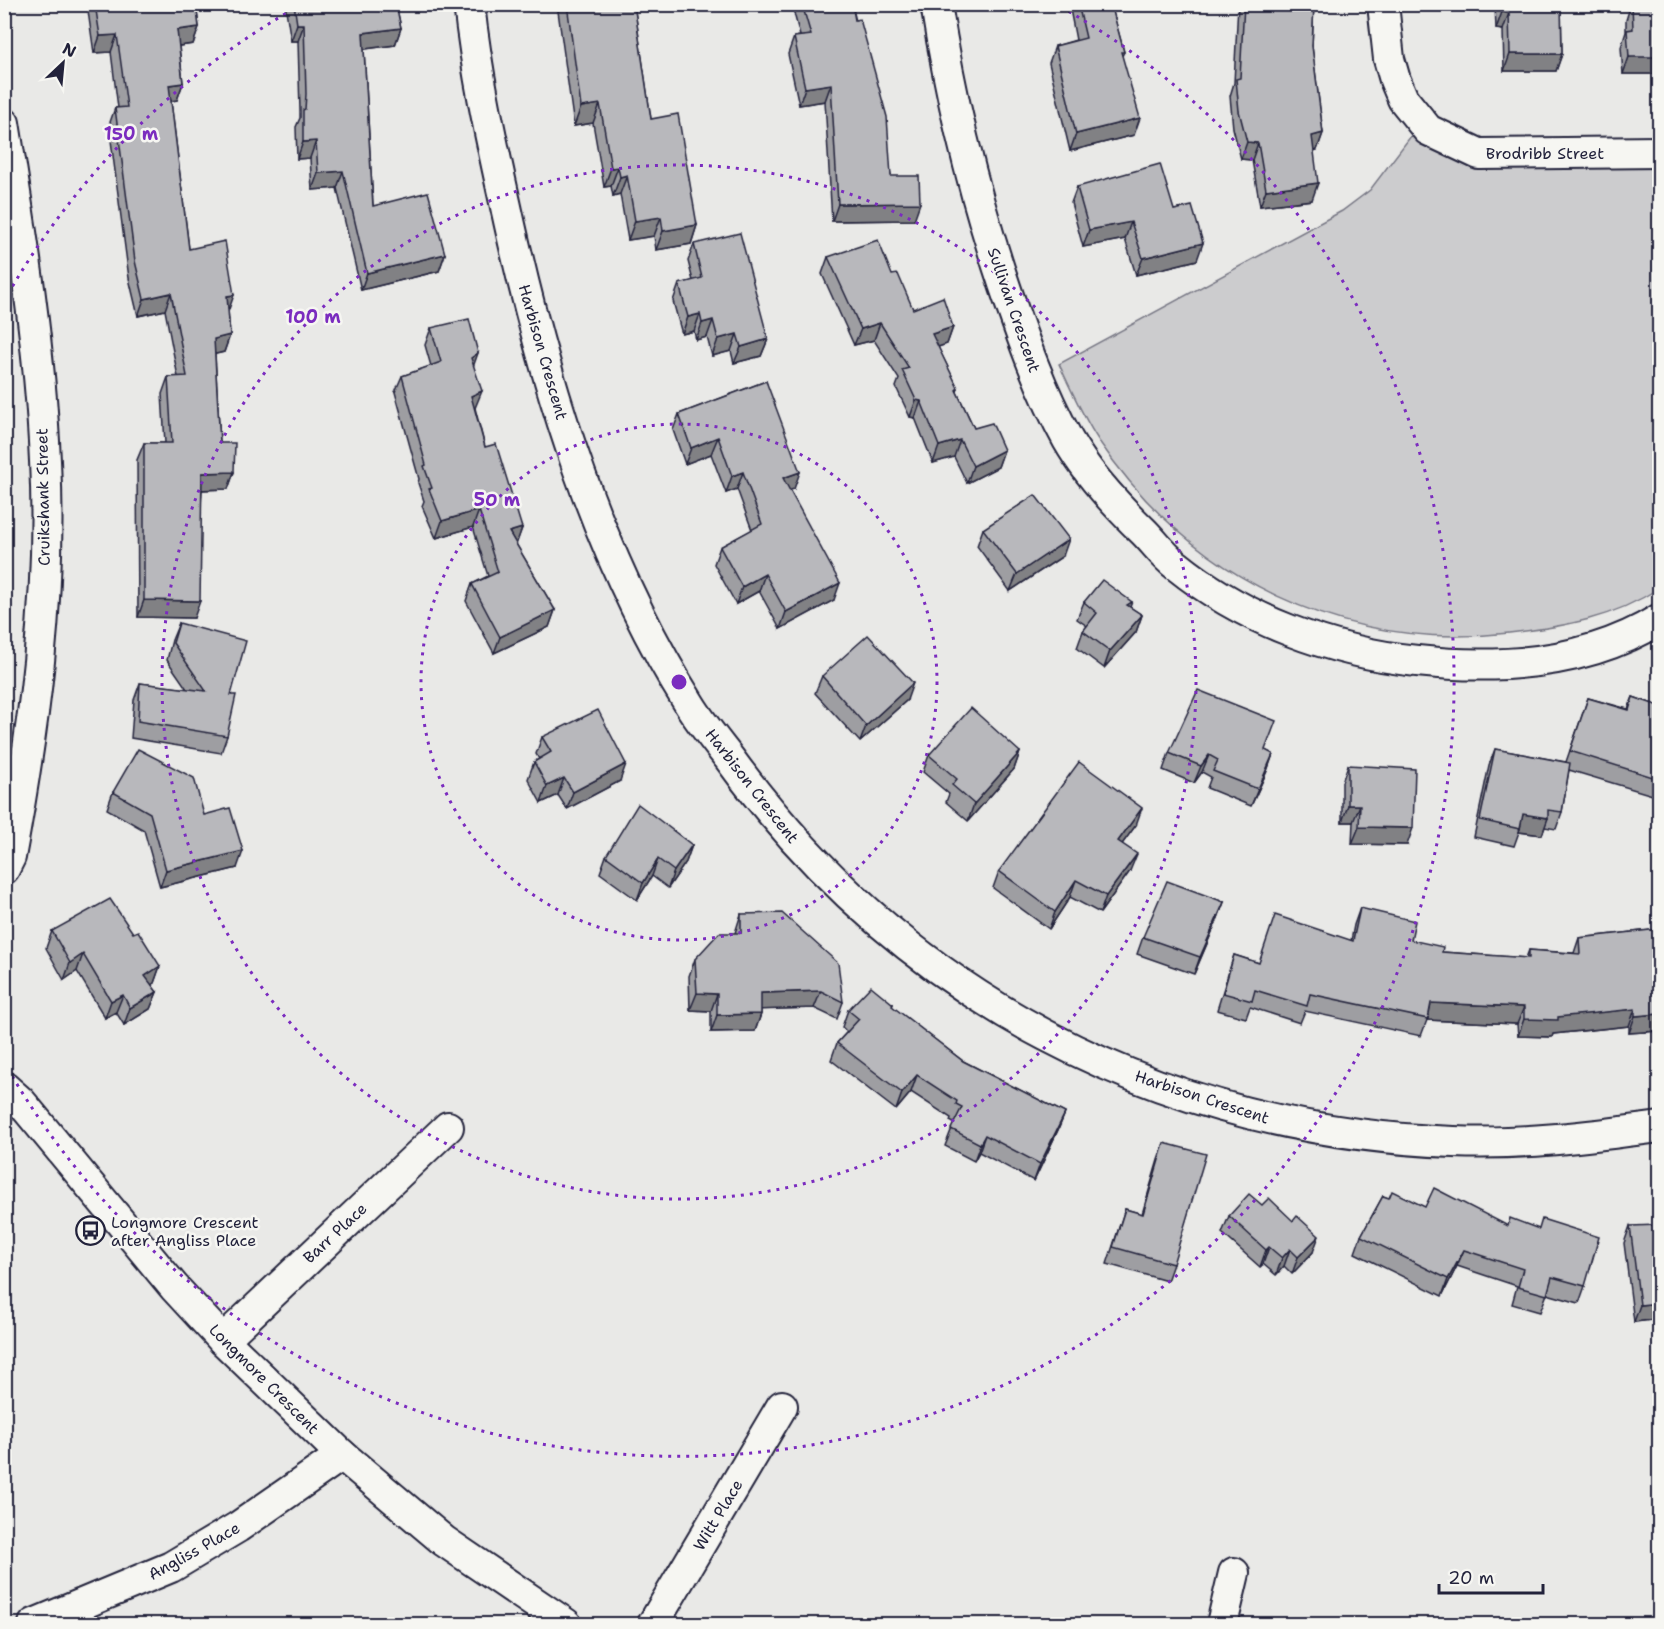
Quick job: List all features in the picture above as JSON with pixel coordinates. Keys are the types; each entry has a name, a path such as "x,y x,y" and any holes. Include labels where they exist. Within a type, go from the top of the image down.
{"street":[{"name":"Harbison Crescent","path":"469,4 487,119 524,289 573,454 602,534 628,593 690,706 764,807 802,850 849,897 943,974 1046,1038 1157,1086 1273,1120 1333,1132 1456,1143 1582,1137 1659,1127"},
{"name":"Sullivan Crescent","path":"936,4 947,73 984,223 1032,367 1070,442 1090,471 1118,508 1175,564 1251,613 1313,640 1390,658 1430,663 1522,663 1584,653 1645,628 1659,619"},
{"name":"Brodribb Street","path":"1383,4 1389,60 1395,80 1403,99 1428,130 1479,154 1659,152"},
{"name":"Cruikshank Street","path":"4,123 35,318 45,461 46,525 34,714 27,768 10,857 4,869"},
{"name":"Longmore Crescent","path":"4,1087 21,1102 174,1287 223,1340 342,1455 444,1541 566,1624"},
{"name":"Barr Place","path":"223,1340 448,1127"},
{"name":"Witt Place","path":"653,1624 782,1406"},
{"name":"Angliss Place","path":"34,1624 171,1567 238,1527 342,1455"},
{"path":"1222,1624 1234,1573"}],"shaded area":[{"path":"1414,132 1439,152 1468,164 1659,167 1659,588 1624,607 1587,620 1549,628 1509,633 1448,636 1388,630 1331,617 1277,596 1226,567 1179,532 1137,490 1093,432 1059,364 1342,211 1370,190"}],"building":[{"path":"95,4 196,4 199,27 177,30 183,83 169,85 189,249 225,241 234,295 227,296 230,335 214,339 220,443 235,443 234,472 202,473 200,601 144,600 144,443 172,443 168,377 187,376 171,293 144,299 135,261 115,108 127,107 117,35 100,36"},
{"path":"294,4 396,4 401,28 363,33 373,206 428,192 445,254 367,273 343,171 318,173 316,141 303,142 303,110 306,94 304,24 297,24"},
{"path":"567,4 634,4 651,119 678,114 697,225 663,231 661,217 635,221 627,175 620,177 618,167 611,168 600,104 581,107"},
{"path":"802,4 852,4 855,20 860,19 887,117 891,176 919,176 920,203 838,204 831,84 805,88 794,37 811,35"},
{"path":"1078,4 1111,4 1124,52 1121,52 1140,118 1076,134 1055,46 1086,38"},
{"path":"1244,4 1314,4 1312,46 1323,133 1312,136 1318,183 1266,190 1258,143 1247,142 1239,111 1236,79 1240,78"},
{"path":"1502,4 1561,4 1562,54 1510,54 1509,13 1502,12"},
{"path":"1632,4 1659,4 1659,57 1629,57 1627,30 1633,29"},
{"path":"1160,164 1174,210 1192,206 1203,243 1143,258 1131,222 1089,230 1077,187"},
{"path":"740,233 768,339 741,347 737,334 718,339 713,320 702,323 700,314 688,317 679,284 702,278 694,244"},
{"path":"878,240 892,275 898,274 913,309 943,297 953,327 932,334 974,428 992,423 1004,450 973,466 960,440 939,446 921,401 916,400 902,370 909,368 880,323 861,329 828,257"},
{"path":"469,319 478,353 471,358 482,391 471,396 485,447 496,444 522,528 509,532 555,610 500,637 472,584 498,572 479,510 442,521 429,489 432,488 424,466 426,465 402,376 441,362 431,328"},
{"path":"766,381 800,472 783,478 840,583 786,612 765,574 742,587 720,547 762,524 743,472 732,476 718,437 691,448 679,414"},
{"path":"1035,495 1069,539 1017,574 983,529"},
{"path":"1102,580 1132,602 1127,605 1142,615 1110,651 1083,631 1097,613 1084,602"},
{"path":"179,623 246,641 231,695 236,695 227,736 138,721 140,683 206,691 173,643"},
{"path":"868,635 913,683 866,726 822,676"},
{"path":"1198,690 1276,721 1265,750 1273,754 1258,789 1213,771 1218,760 1209,755 1201,766 1169,753"},
{"path":"1633,697 1659,706 1659,779 1570,751 1588,698 1629,710"},
{"path":"971,708 1020,752 974,804 952,785 957,779 929,755"},
{"path":"598,710 626,764 573,792 564,778 547,786 534,762 551,752 542,737"},
{"path":"138,749 194,778 204,815 230,808 243,851 166,870 150,813 113,792"},
{"path":"1495,749 1570,763 1562,812 1548,810 1548,818 1523,814 1520,829 1480,820"},
{"path":"1079,762 1142,808 1118,841 1137,854 1106,896 1076,880 1055,912 999,871"},
{"path":"1348,765 1415,769 1413,828 1359,827 1360,805 1348,805"},
{"path":"638,804 692,845 674,871 658,859 643,883 606,856"},
{"path":"1167,881 1224,902 1200,957 1143,937"},
{"path":"110,899 133,933 138,931 160,966 145,976 157,992 130,1008 123,995 111,1001 83,954 70,963 52,931"},
{"path":"1360,908 1415,921 1411,940 1443,947 1442,952 1529,958 1529,950 1580,954 1579,938 1659,929 1659,1014 1635,1016 1635,1009 1558,1017 1558,1020 1524,1019 1524,1007 1431,1003 1428,1019 1310,994 1307,1006 1255,990 1252,1001 1223,993 1234,955 1259,963 1275,915 1353,941"},
{"path":"782,913 838,963 843,1002 821,991 761,993 761,1014 717,1015 717,994 697,993 695,959 719,933 741,933 741,914"},
{"path":"871,986 893,1004 892,1006 963,1061 1065,1113 1040,1164 985,1135 980,1144 951,1129 962,1107 956,1104 957,1101 917,1075 902,1093 837,1043 859,1019 848,1010"},
{"path":"1164,1143 1206,1154 1173,1264 1113,1247 1125,1209 1143,1214"},
{"path":"1434,1188 1508,1226 1510,1218 1539,1229 1542,1219 1599,1237 1585,1286 1552,1277 1547,1295 1518,1287 1523,1269 1464,1250 1448,1279 1361,1236 1383,1196 1389,1198 1392,1191 1425,1207"},
{"path":"1249,1194 1262,1205 1269,1198 1293,1221 1297,1216 1319,1236 1298,1257 1290,1249 1282,1258 1269,1247 1266,1250 1229,1216"},
{"path":"1659,1225 1659,1303 1640,1305 1630,1226"}],"place":[{"name":"Longmore Crescent after Angliss Place","path":"90,1231"}]}
